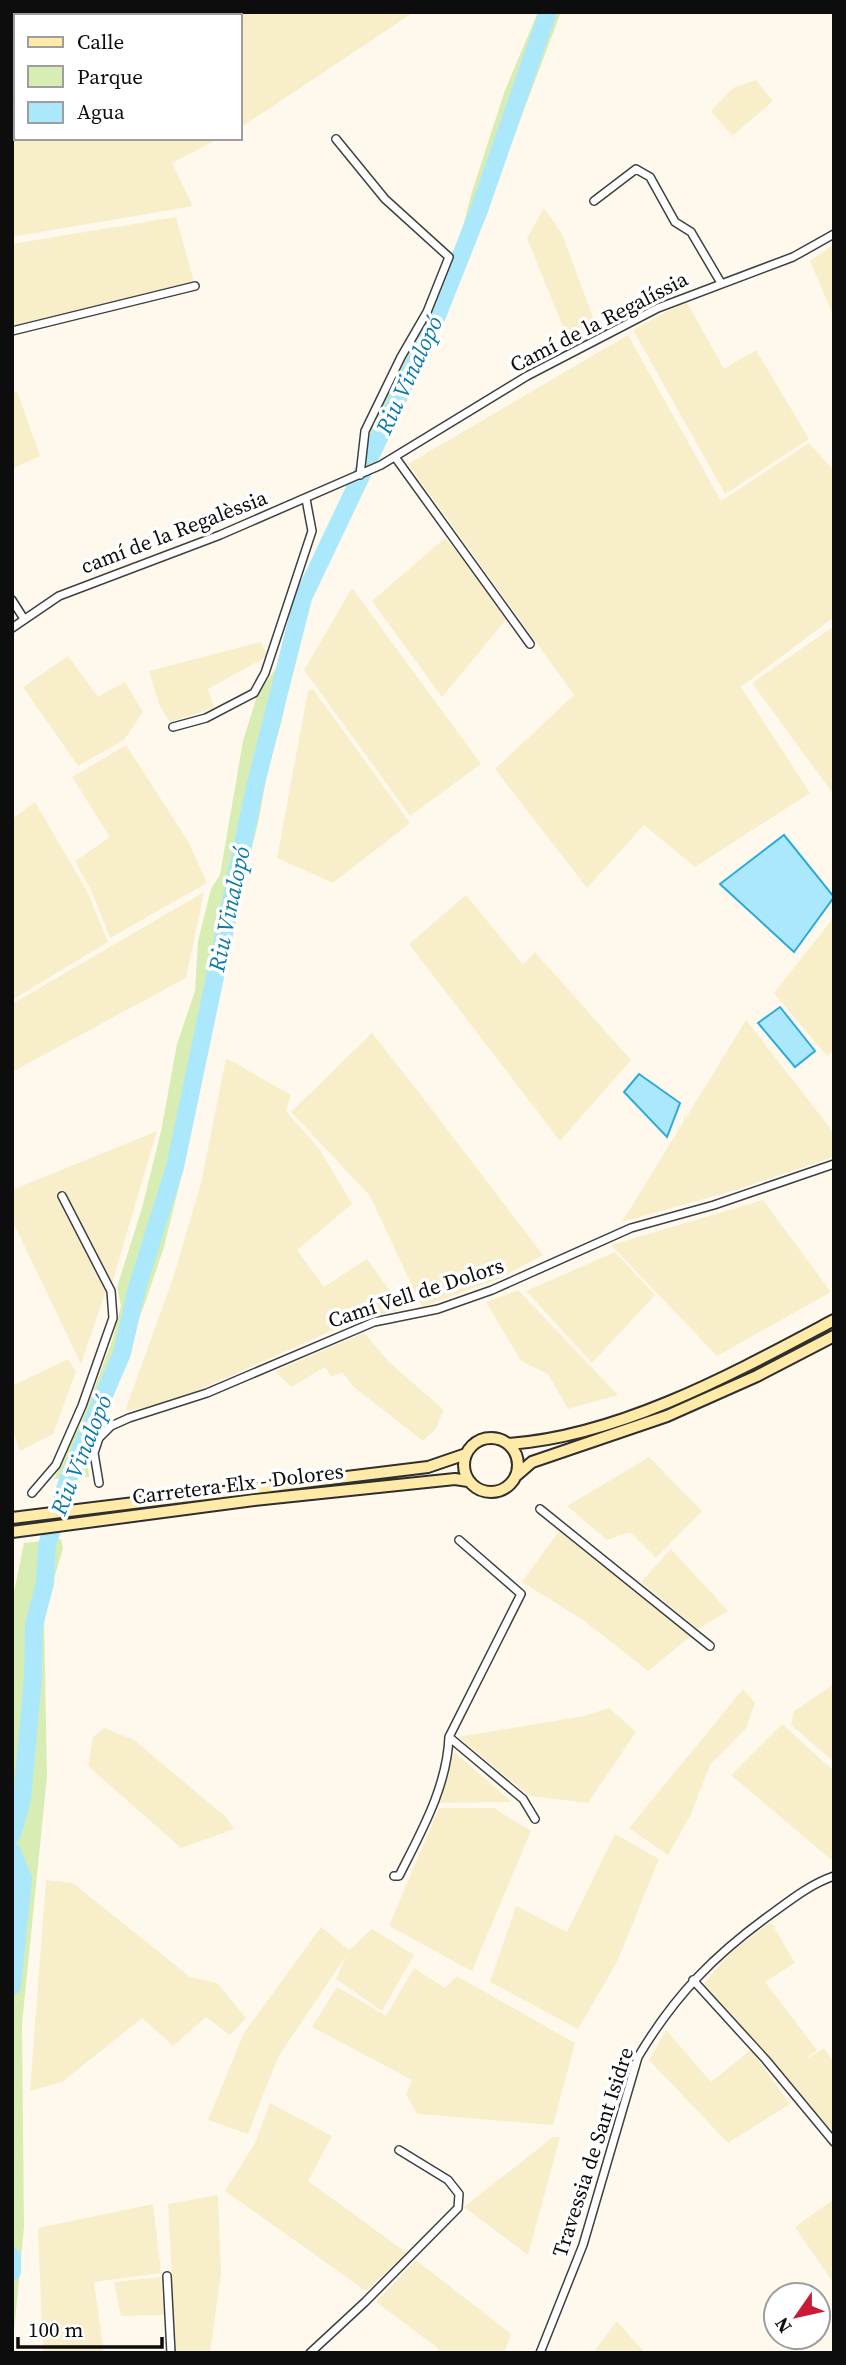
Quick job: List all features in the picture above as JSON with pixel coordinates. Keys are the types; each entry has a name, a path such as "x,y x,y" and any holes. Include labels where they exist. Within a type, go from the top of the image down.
{"main road":[{"path":"834,1320 753,1363 659,1404 553,1438 509,1444 486,1438 471,1446 466,1454 464,1464 468,1480 483,1490 498,1492 505,1489 532,1462 667,1416 725,1391 834,1335"},
{"path":"509,1444 516,1454 517,1475"},
{"name":"Carretera Elx - Dolores","path":"12,1518 428,1467 466,1454"},
{"name":"Carretera Elx - Dolores","path":"13,1532 267,1498 468,1480"}],"street":[{"path":"336,139 385,200 449,257 427,312 401,357 365,431 357,476"},
{"path":"594,201 636,169 650,177 675,222 691,232 721,284"},
{"name":"Camí de la Regalíssia","path":"357,476 392,459 527,376 658,308 793,257 834,234"},
{"path":"12,331 195,286"},
{"path":"392,459 530,644"},
{"name":"camí de la Regalèssia","path":"12,628 70,591 306,499 357,476"},
{"path":"173,727 206,718 254,693 312,531 306,499"},
{"path":"12,600 24,619"},
{"name":"Camí Vell de Dolors","path":"99,1483 94,1453 99,1438 111,1426 129,1418 207,1393 374,1322 438,1309 492,1290 631,1228 714,1205 834,1164"},
{"path":"32,1493 56,1465 82,1406 113,1318 111,1291 62,1196"},
{"path":"540,1509 710,1646"},
{"path":"394,1876 399,1876 432,1808 448,1752 449,1737 521,1594 459,1540"},
{"path":"449,1737 523,1799 535,1819"},
{"name":"Travessia de Sant Isidre","path":"540,2353 583,2245 638,2057 693,1980 727,1946 816,1882 834,1876"},
{"path":"693,1980 766,2060 834,2141"},
{"path":"310,2353 365,2302 458,2207 459,2194 448,2180 398,2150"},
{"path":"167,2276 171,2353"}],"shaded area":[{"path":"12,12 414,12 242,127 242,14 14,14 14,140 216,140 172,163 193,206 12,237"},
{"path":"756,80 773,101 732,136 711,111 733,88"},
{"path":"544,208 562,234 597,328 569,342 527,238"},
{"path":"176,217 194,282 12,326 12,244"},
{"path":"834,244 834,317 810,261"},
{"path":"686,301 724,369 756,350 809,439 725,494 633,330"},
{"path":"628,335 721,501 809,443 834,471 834,617 741,687 810,793 695,867 644,825 587,888 495,769 574,695 408,464"},
{"path":"17,391 40,456 12,469 12,393"},
{"path":"445,538 509,616 442,697 372,601"},
{"path":"352,588 481,764 410,816 304,670"},
{"path":"834,626 834,795 752,683"},
{"path":"261,642 268,656 208,689 214,708 170,722 160,707 149,671"},
{"path":"68,656 98,697 125,682 143,712 124,740 78,766 23,687"},
{"path":"313,689 410,823 333,883 277,858 308,691"},
{"path":"126,745 188,841 207,883 110,938 92,892 75,861 110,837 72,777"},
{"path":"35,802 87,891 108,942 12,1000 12,819"},
{"path":"204,892 186,978 12,1072 12,1004"},
{"path":"466,895 523,965 535,952 631,1060 560,1141 409,944"},
{"path":"834,917 834,1050 827,1056 774,993"},
{"path":"746,1020 834,1133 834,1157 736,1190 622,1222"},
{"path":"372,1033 543,1255 498,1279 422,1307 370,1196 291,1112"},
{"path":"226,1058 291,1095 286,1111 320,1150 352,1204 297,1250 324,1287 367,1259 403,1309 349,1323 170,1403 125,1411 173,1278 201,1183"},
{"path":"157,1131 112,1283 57,1189 106,1290 81,1364 12,1220 12,1190"},
{"path":"763,1200 831,1292 717,1356 611,1245"},
{"path":"615,1252 655,1295 592,1363 526,1291"},
{"path":"518,1290 618,1395 568,1409 548,1374 521,1361 486,1302"},
{"path":"364,1333 390,1363 444,1410 435,1430 423,1441 355,1388 342,1372 331,1377 325,1367 291,1387 275,1371"},
{"path":"68,1359 76,1372 53,1434 20,1451 12,1428 12,1386"},
{"path":"649,1457 702,1511 656,1558 630,1532 607,1540 567,1506"},
{"path":"559,1531 691,1636 648,1671 583,1620 522,1582"},
{"path":"671,1549 728,1611 698,1629 641,1582"},
{"path":"834,1684 834,1762 791,1725 794,1711"},
{"path":"743,1689 755,1703 746,1728 710,1765 691,1814 668,1855 629,1828"},
{"path":"609,1708 636,1732 588,1803 530,1796 458,1737 584,1716"},
{"path":"782,1724 834,1771 834,1862 731,1775"},
{"path":"104,1728 134,1740 226,1817 234,1829 181,1848 88,1766 93,1737"},
{"path":"454,1752 512,1802 439,1803"},
{"path":"439,1808 494,1808 531,1831 472,1971 389,1926"},
{"path":"615,1834 659,1859 617,1962 578,2029 490,1982 516,1906 567,1932"},
{"path":"46,1880 73,1883 190,1977 217,1983 246,2018 230,2035 206,2017 173,2046 142,2018 62,2082 30,2091"},
{"path":"771,1922 795,1963 765,1982 817,2050 804,2061 824,2048 834,2063 834,2133 703,1985 730,1953"},
{"path":"321,1927 349,1950 372,1929 414,1955 382,2011 336,1979 346,1956 278,2057 248,2134 208,2120 244,2033"},
{"path":"414,1968 445,1988 457,1976 575,2043 553,2125 417,2114 406,2094 412,2080 312,2027 337,1987 386,2016"},
{"path":"666,2030 711,2082 751,2050 790,2104 728,2143 649,2060"},
{"path":"270,2103 332,2136 308,2181 407,2253 366,2291 225,2191 255,2143"},
{"path":"553,2137 560,2137 528,2255 464,2207"},
{"path":"218,2195 221,2273 210,2353 176,2353 168,2204"},
{"path":"834,2199 834,2284 832,2281 795,2227"},
{"path":"153,2204 161,2273 94,2282 104,2353 43,2353 38,2228"},
{"path":"416,2260 511,2334 504,2353 436,2353 439,2349 376,2302"},
{"path":"161,2277 164,2315 121,2316 114,2282"},
{"path":"617,2321 645,2353 593,2353"}],"green space":[{"path":"538,12 561,12 460,279 383,449 367,460 370,429 455,257 471,195 505,90"},
{"path":"365,485 312,597 298,640 282,720 268,768 259,819 226,954 183,1170 164,1247 87,1454 89,1477 54,1479 85,1413 112,1341 121,1306 117,1287 142,1208 161,1131 177,1044 195,991 198,941 211,889 220,875 243,741 257,696 280,662 300,590 341,500 346,492"},
{"path":"61,1539 63,1548 44,1613 47,1776 22,2024 24,2227 12,2353 12,1602 24,1543"}],"water":[{"path":"784,835 834,897 794,952 720,884"},
{"path":"780,1007 815,1051 795,1067 758,1023"},
{"path":"639,1074 680,1103 667,1137 624,1092"}],"waterway":[{"name":"Riu Vinalopó","path":"12,1835 22,1799 33,1678 34,1625 45,1583 47,1545 69,1477 122,1353 137,1288 175,1167 255,787 303,598 437,316 479,210 548,12"},
{"name":"Riu Vinalopó","path":"12,1851 23,1879 12,1986"},
{"name":"Riu Vinalopó","path":"12,2257 12,2272"}]}
